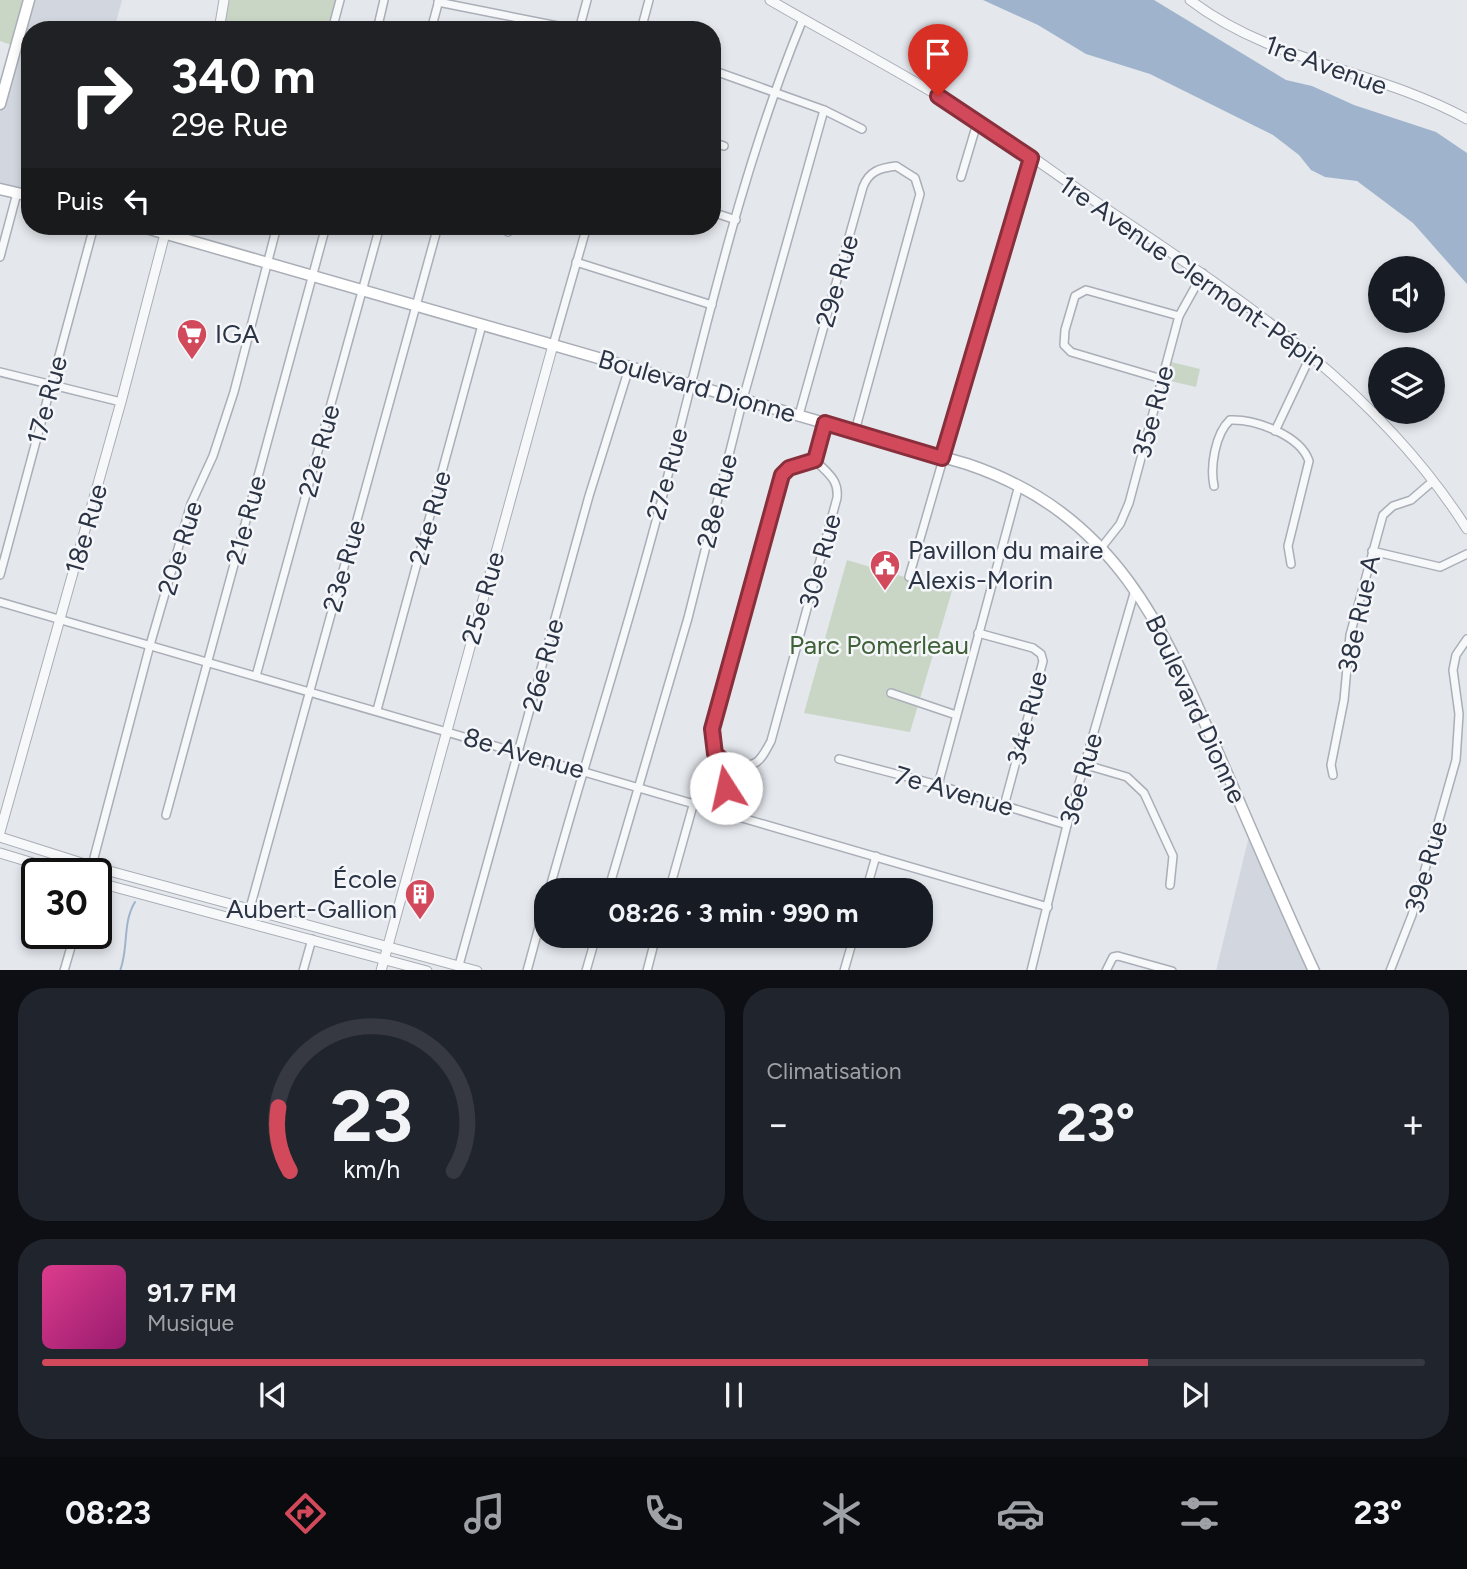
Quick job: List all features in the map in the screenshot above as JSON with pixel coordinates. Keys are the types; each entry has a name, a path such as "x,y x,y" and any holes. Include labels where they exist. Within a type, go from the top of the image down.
{"main road":[{"path":"23,21 29,0"},
{"path":"0,104 21,29"},
{"path":"0,189 21,194"},
{"name":"Boulevard Dionne","path":"184,235 416,306 690,382 942,458 1019,485 1071,518 1101,548 1135,589 1173,651 1314,970"}],"street":[{"path":"220,21 224,0"},
{"path":"334,21 340,0"},
{"path":"379,21 384,0"},
{"path":"581,21 587,0"},
{"path":"643,21 649,0"},
{"name":"1re Avenue Clermont-Pépin","path":"770,0 978,120 1203,273 1311,355 1369,405 1433,481 1467,529"},
{"name":"1re Avenue","path":"1190,0 1241,33 1266,45 1420,99 1467,119"},
{"path":"433,21 439,1 536,21"},
{"name":"27e Rue","path":"553,878 667,481 690,382 773,92 803,19"},
{"path":"721,73 824,110 862,129"},
{"name":"28e Rue","path":"612,878 688,618 743,399 824,110"},
{"path":"961,177 978,120"},
{"path":"909,577 1031,158"},
{"name":"29e Rue","path":"799,415 863,187 869,175 876,170 896,166 915,178 920,194 855,431"},
{"path":"0,257 17,193"},
{"path":"721,215 736,220"},
{"name":"17e Rue","path":"0,575 92,235"},
{"name":"18e Rue","path":"0,832 61,620 164,235"},
{"name":"20e Rue","path":"94,858 150,645 191,504 213,456 234,392 274,235"},
{"name":"21e Rue","path":"166,815 323,235"},
{"name":"22e Rue","path":"256,676 378,235"},
{"name":"23e Rue","path":"250,908 436,235"},
{"name":"25e Rue","path":"381,970 584,235"},
{"path":"576,262 712,305"},
{"name":"35e Rue","path":"1101,548 1120,524 1129,503 1179,316 1203,273"},
{"path":"1162,379 1067,349 1063,341 1065,330 1075,296 1082,291 1179,316"},
{"name":"24e Rue","path":"377,710 482,325"},
{"path":"1275,431 1311,355"},
{"name":"26e Rue","path":"459,965 589,496 630,365"},
{"path":"0,372 121,402"},
{"path":"1214,486 1213,464 1227,422 1240,420 1275,431 1302,448 1309,461 1288,546 1291,564"},
{"path":"720,810 731,767 715,754 712,729 782,475 789,468 815,460 825,423"},
{"name":"30e Rue","path":"731,767 749,766 761,761 771,741 779,714 837,498 838,486 834,478 815,460"},
{"name":"38e Rue A","path":"1333,775 1331,765 1344,701 1350,635 1372,551 1387,510 1411,500 1433,481"},
{"path":"938,785 1019,485"},
{"path":"1372,551 1440,567 1467,555"},
{"name":"36e Rue","path":"1031,970 1067,825 1135,589"},
{"name":"8e Avenue","path":"0,602 637,785 1048,907"},
{"name":"34e Rue","path":"978,633 1033,648 1041,654 1043,661 1004,806"},
{"name":"39e Rue","path":"1390,970 1412,915 1456,760 1459,714 1453,670 1456,655 1467,639"},
{"path":"891,693 956,715"},
{"name":"7e Avenue","path":"839,759 938,785 1067,825"},
{"path":"1086,765 1127,776 1144,793 1173,856 1170,885"},
{"path":"673,878 694,802"},
{"path":"0,838 57,858"},
{"path":"0,853 21,859"},
{"path":"870,878 876,856"},
{"path":"112,875 250,908 474,970"},
{"path":"112,886 423,970"},
{"path":"303,970 312,939"},
{"path":"527,970 534,945"},
{"path":"586,970 593,948"},
{"path":"647,970 653,948"},
{"path":"844,970 850,948"},
{"path":"64,970 70,949"},
{"path":"1106,970 1113,957 1123,956 1169,970"}],"shaded area":[{"path":"28,0 122,0 116,21 22,21"},
{"path":"21,26 21,195 0,190 0,103"},
{"path":"1251,828 1314,970 1216,970"}],"green space":[{"path":"0,0 24,0 17,47 0,41"},
{"path":"228,0 336,0 330,21 225,21"},
{"path":"1167,361 1200,369 1196,387 1162,379"},
{"name":"Parc Pomerleau","path":"847,560 952,591 910,732 804,713"}],"water":[{"path":"983,0 1154,0 1286,80 1312,86 1354,105 1436,132 1467,153 1467,284 1413,223 1357,181 1325,177 1311,170 1299,155 1273,135 1150,74 1086,54 1038,25"}],"waterway":[{"path":"120,970 128,918 135,902"}],"place":[{"name":"IGA","path":"192,361"},
{"name":"Pavillon du maire Alexis-Morin","path":"885,592"},
{"name":"École Aubert-Gallion","path":"420,921"}],"route":[{"path":"726,788 731,767 715,754 711,742 712,729 782,475 789,468 801,467 815,460 825,423 942,458 1031,158 978,120 938,96"}]}
